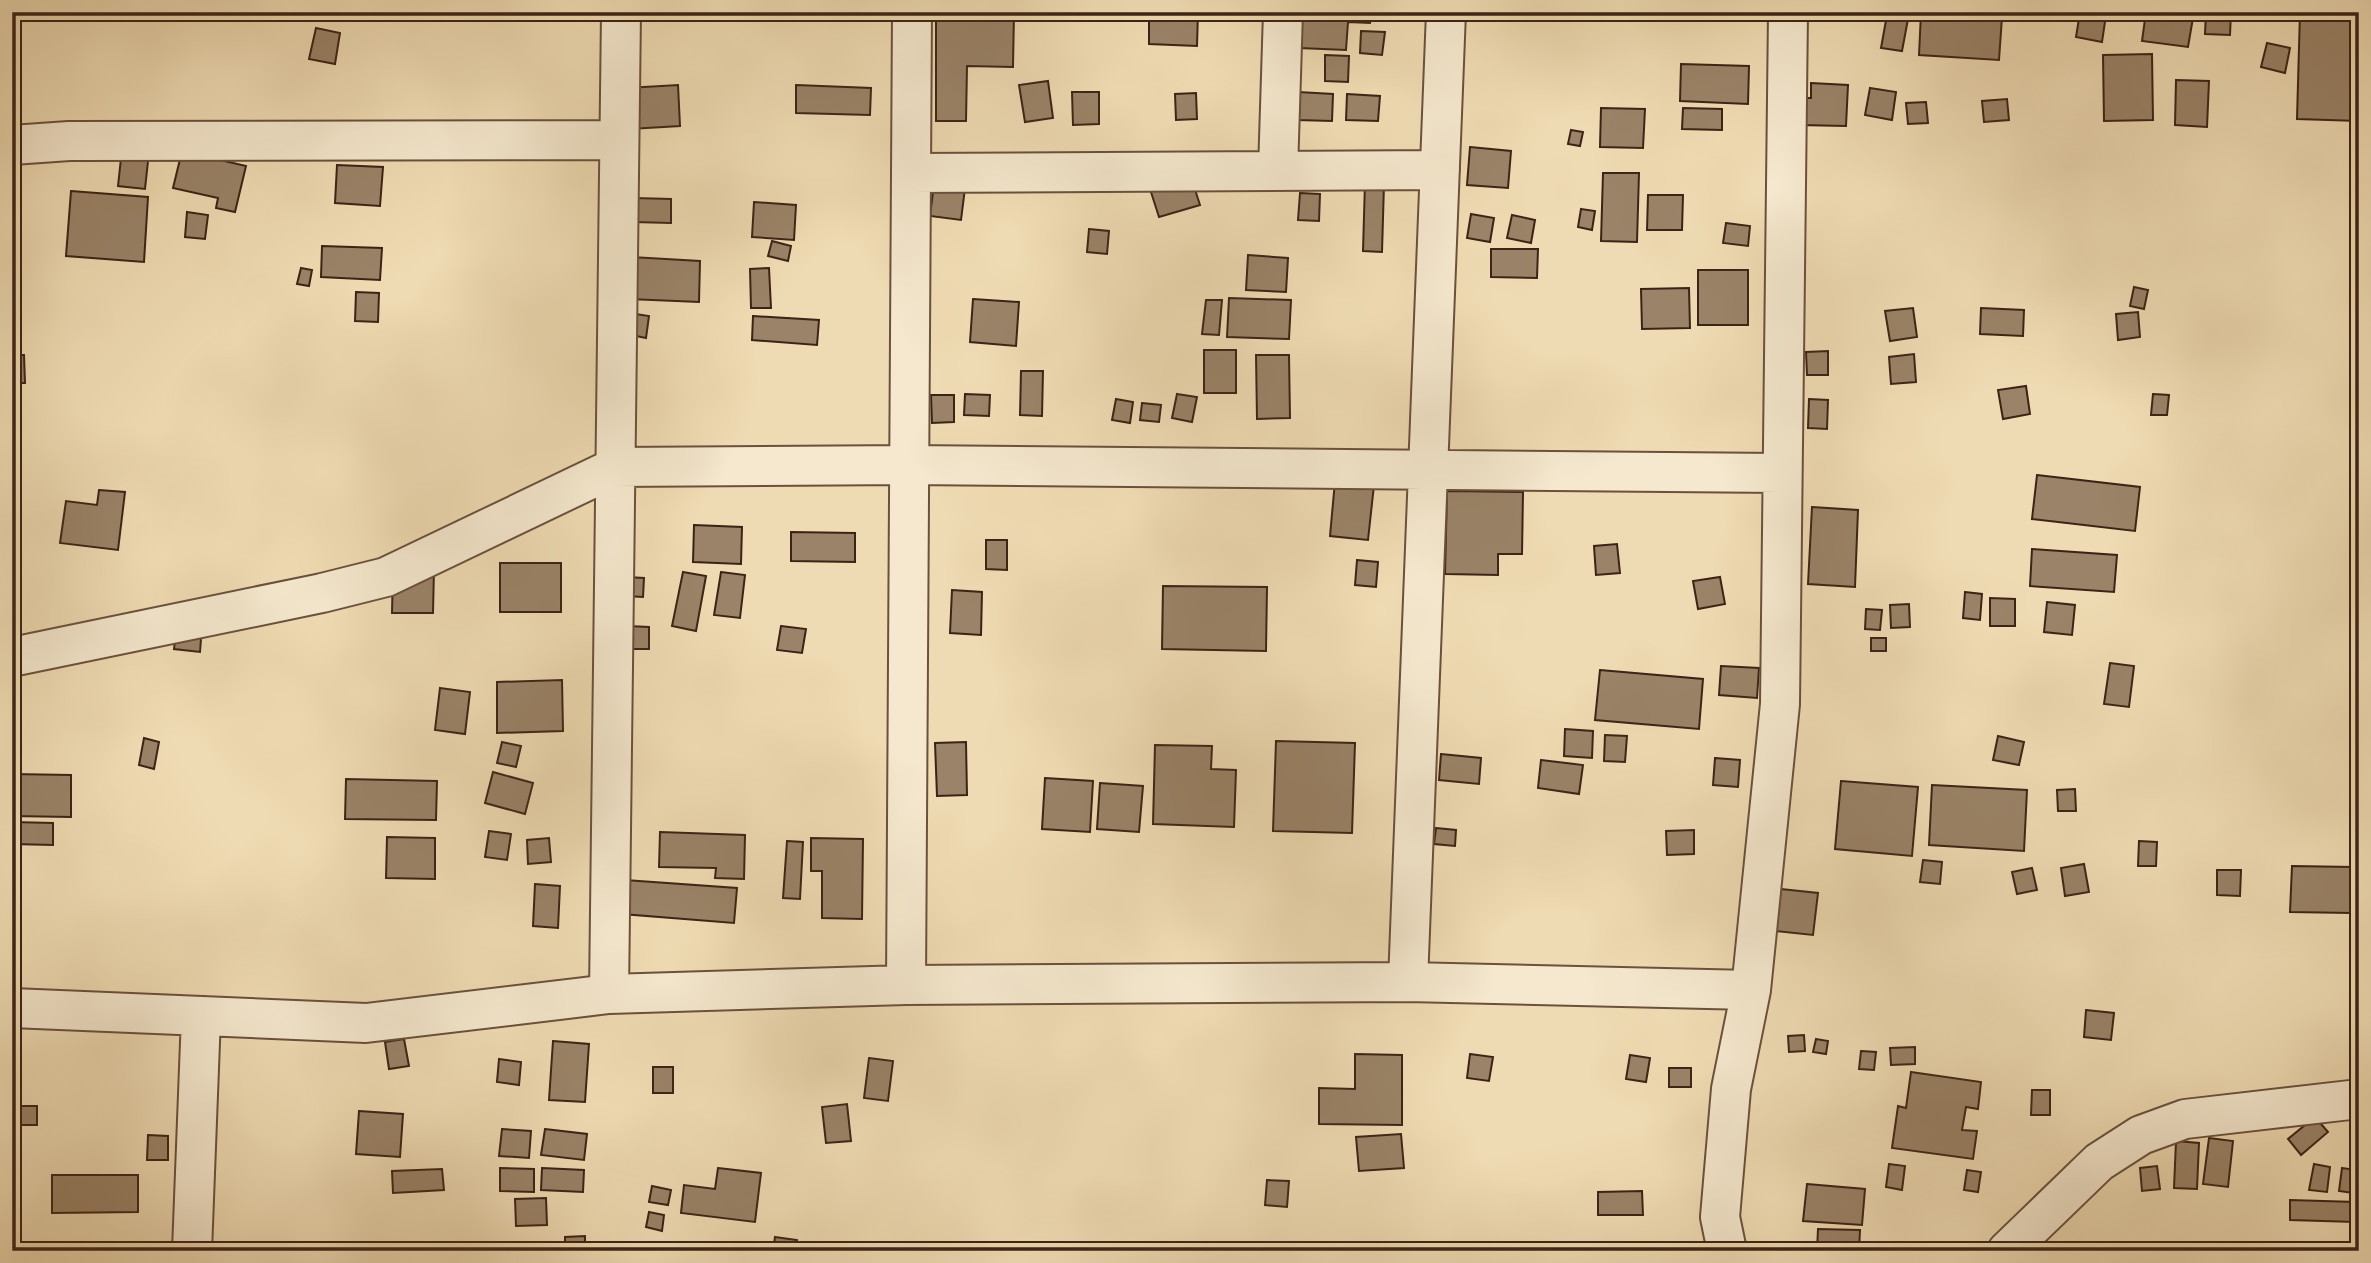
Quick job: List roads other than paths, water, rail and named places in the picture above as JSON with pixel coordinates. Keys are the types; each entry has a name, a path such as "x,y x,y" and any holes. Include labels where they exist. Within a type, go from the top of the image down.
{"street":[{"path":"609,994 621,12"},
{"path":"906,985 912,12"},
{"path":"1278,171 1283,12"},
{"path":"1408,982 1446,12"},
{"path":"1727,1251 1720,1217 1730,1102 1751,990 1780,704 1788,12"},
{"path":"12,145 69,141 620,140"},
{"path":"911,173 1440,170"},
{"path":"12,657 322,593 386,577 615,467 909,465 1782,472"},
{"path":"12,1009 366,1023 609,994 906,985 1408,982 1751,990"},
{"path":"192,1251 201,1016"},
{"path":"2007,1251 2099,1163 2141,1135 2185,1119 2359,1098"}]}
